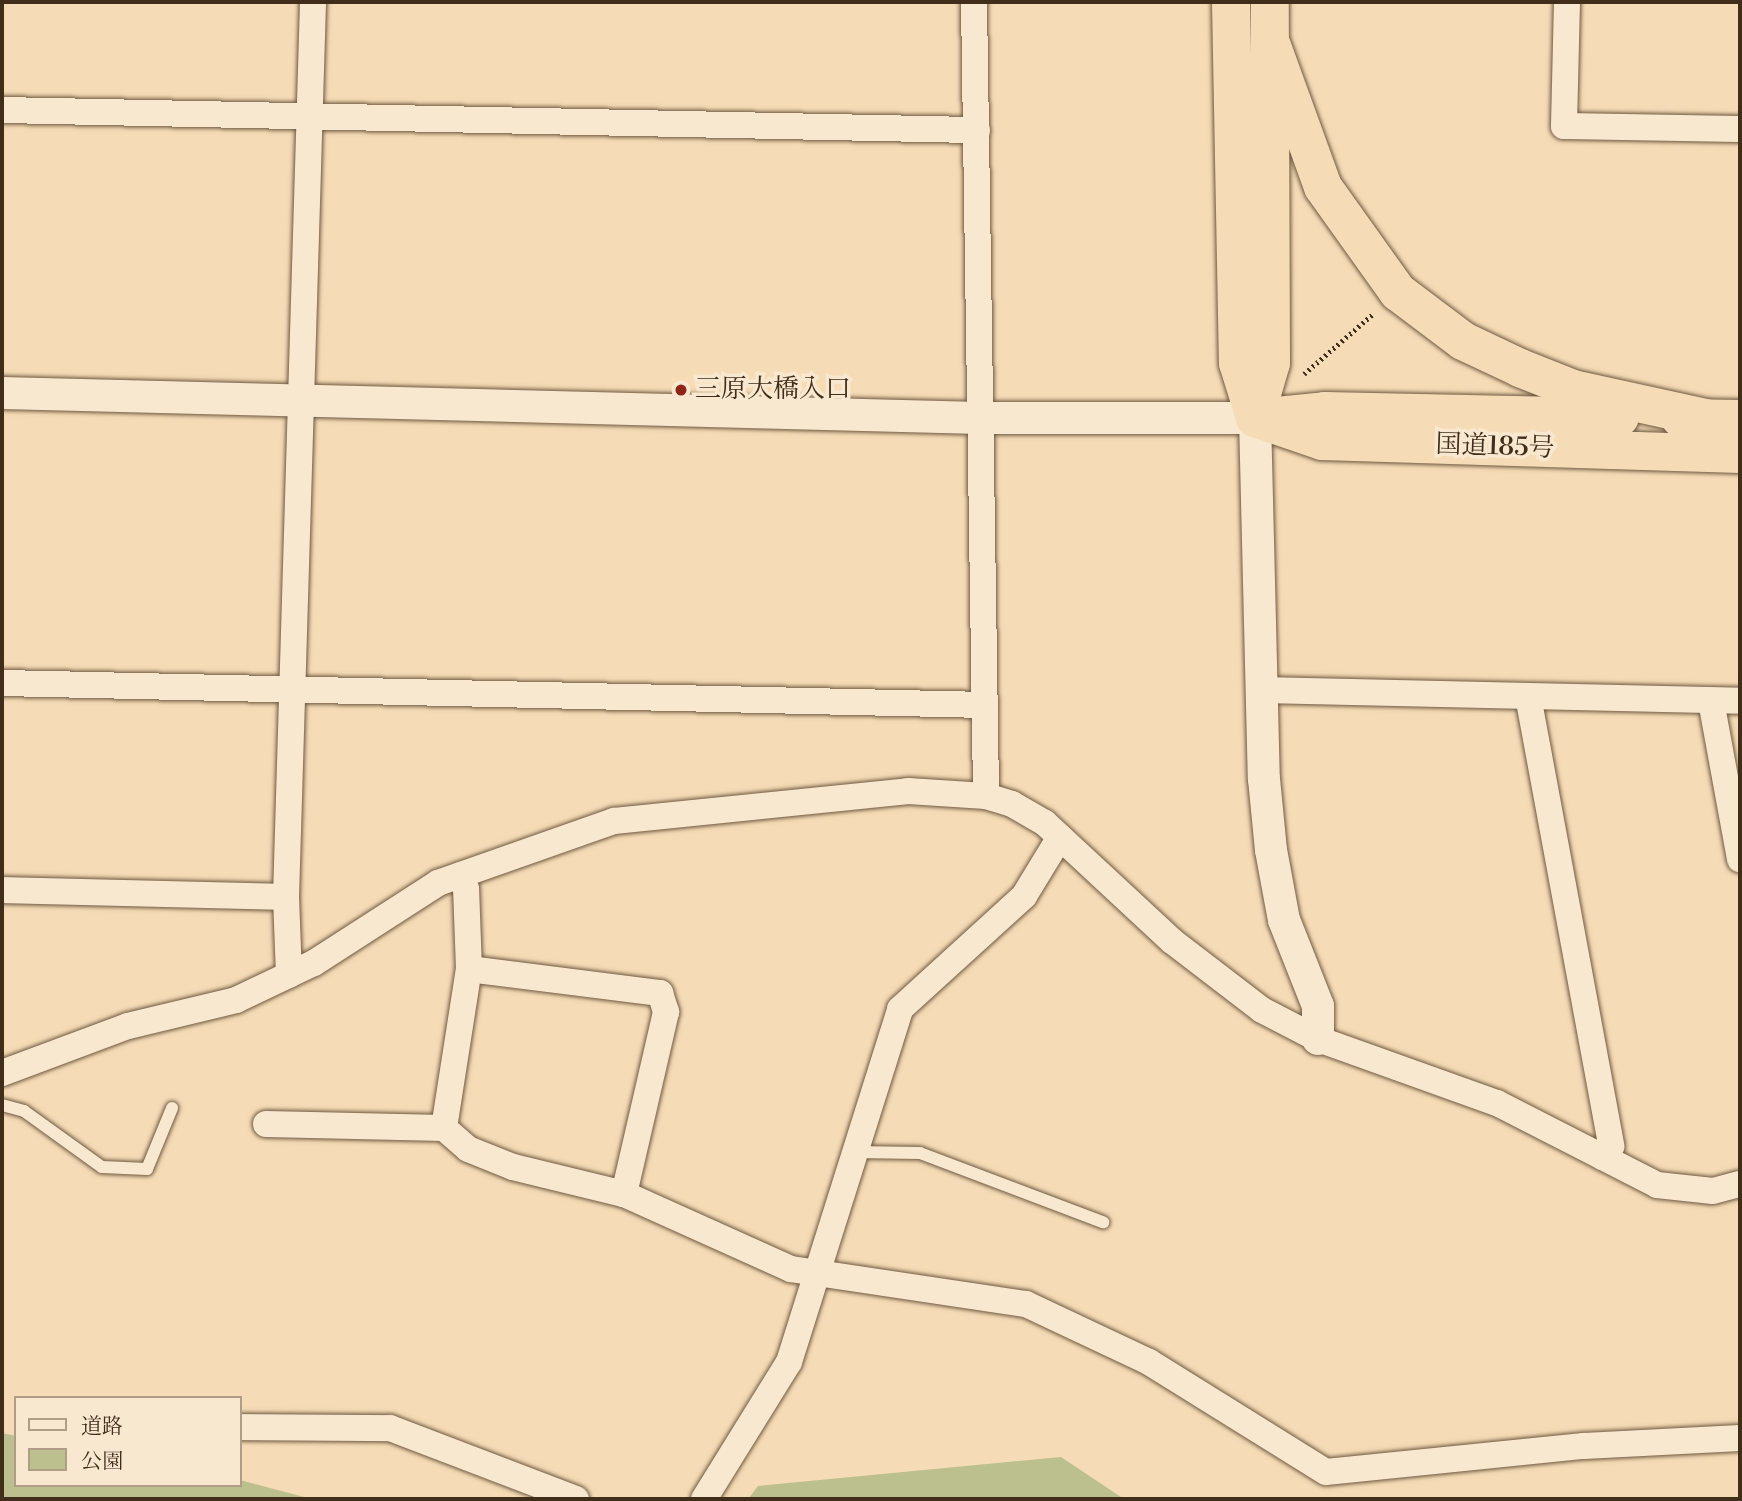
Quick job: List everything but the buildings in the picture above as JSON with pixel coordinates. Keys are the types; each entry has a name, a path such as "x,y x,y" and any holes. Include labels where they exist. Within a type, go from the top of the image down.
{"highway":[{"path":"1231,2 1238,363 1255,418"},
{"path":"1255,418 1271,363 1270,2"},
{"path":"1272,46 1323,187 1398,292 1463,341 1573,389 1723,419"},
{"name":"国道185号","path":"1255,418 1325,411 1723,419"},
{"name":"国道185号","path":"1255,418 1322,441 1740,454"}],"street":[{"path":"289,975 286,897 312,116 313,2"},
{"path":"974,2 986,796"},
{"path":"1567,2 1564,126 1740,130"},
{"path":"2,110 977,130"},
{"path":"2,393 980,418 1255,418 1265,690 1265,779 1271,850 1284,920 1318,1006 1318,1039"},
{"path":"2,683 984,705"},
{"path":"1265,690 1740,701"},
{"path":"1528,696 1611,1146 1603,1157"},
{"path":"1711,701 1740,859"},
{"path":"2,1073 128,1026 236,1000 289,975 438,883 614,821 908,791 986,796 1012,804 1060,837 1172,940 1262,1010 1318,1039 1497,1103 1657,1185 1685,1191 1713,1191 1740,1184"},
{"path":"704,1499 789,1362 900,1009 1024,896 1060,837"},
{"path":"444,1128 469,969 466,889 460,875"},
{"path":"2,890 286,897"},
{"path":"469,969 660,993 666,1012 624,1194"},
{"path":"266,1124 444,1128 468,1149 513,1167 624,1194 791,1269 819,1270 1026,1304 1149,1362 1326,1472 1584,1446 1740,1438"},
{"path":"242,1427 390,1428 576,1499"}],"lane":[{"path":"2,1105 24,1111 102,1167 135,1168 147,1168 172,1108"},
{"path":"854,1152 920,1153 1103,1222"}],"path":[{"path":"1296,382 1398,292"}],"green space":[{"path":"2,1433 14,1436 14,1487 242,1487 242,1481 312,1499 2,1499"},
{"path":"1061,1457 1124,1499 748,1499 758,1486"}],"place":[{"name":"三原大橋入口","path":"681,390"}]}
